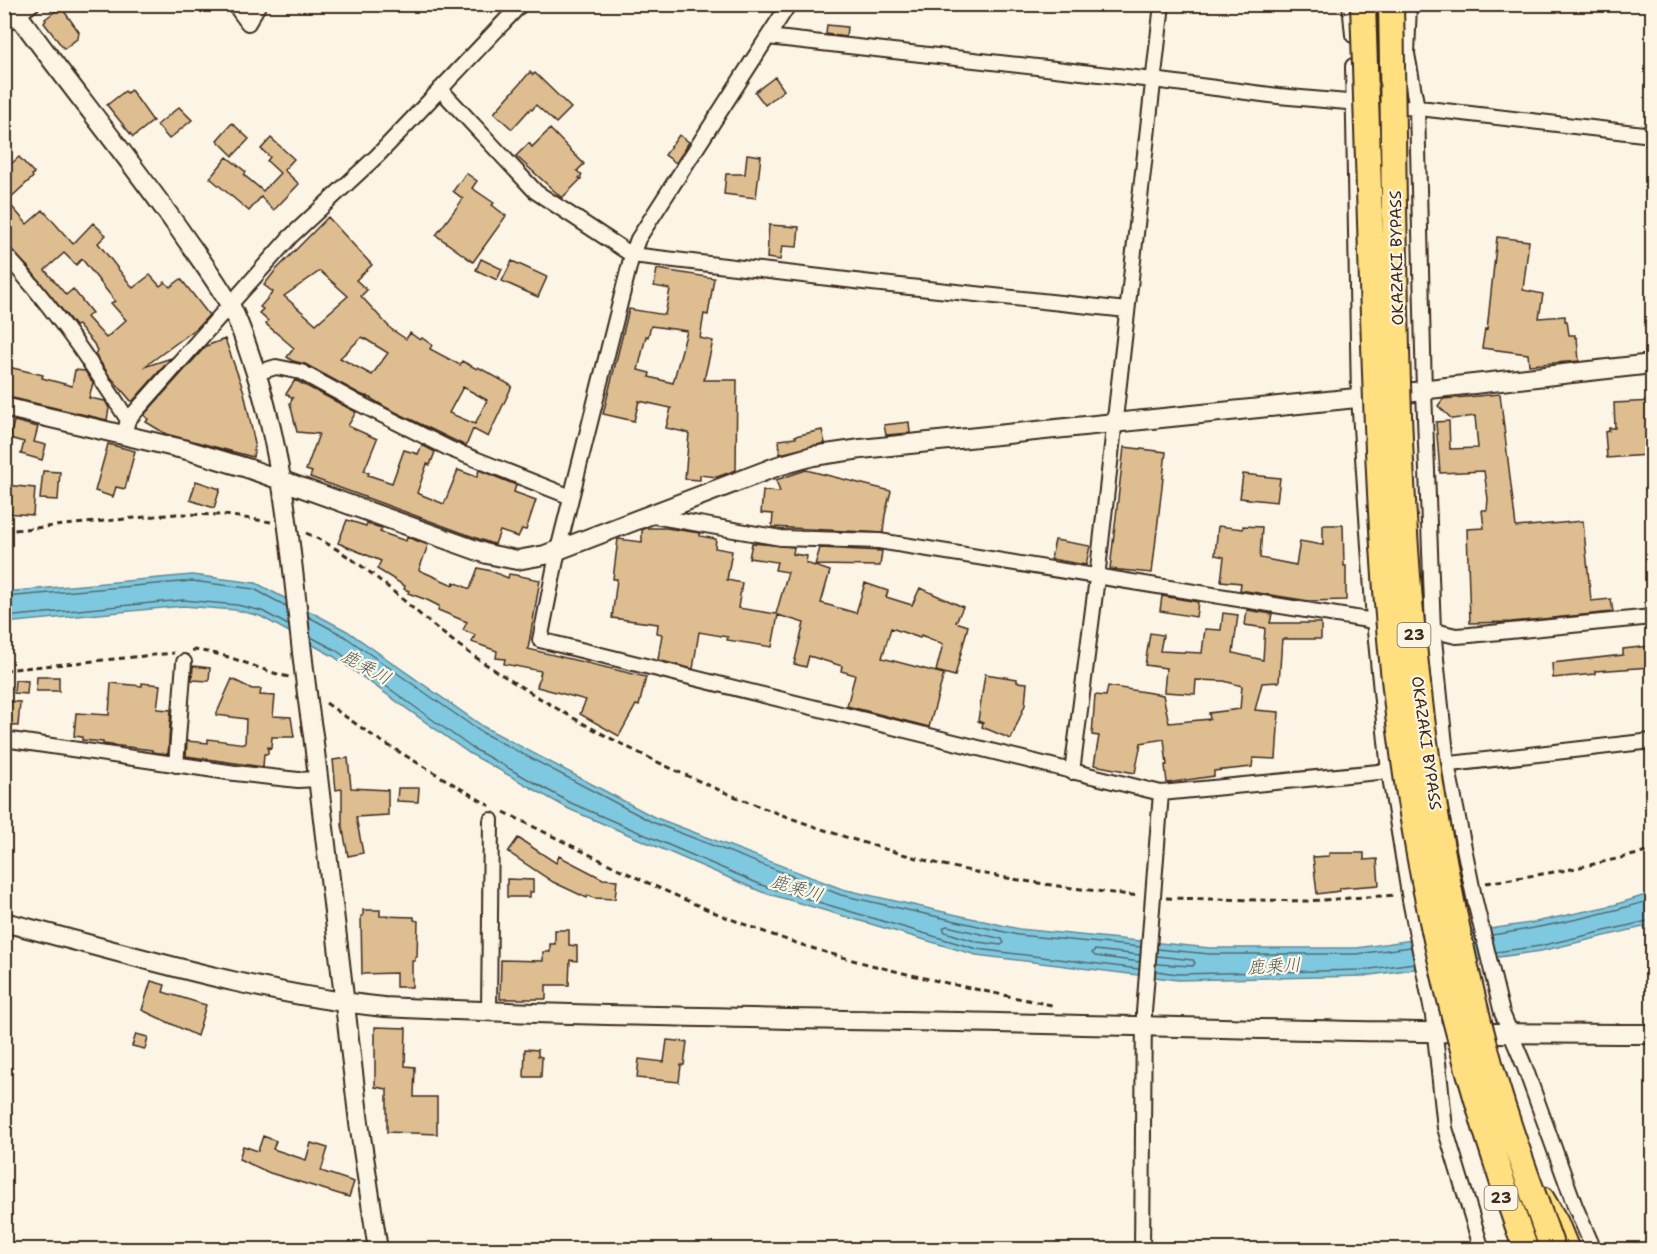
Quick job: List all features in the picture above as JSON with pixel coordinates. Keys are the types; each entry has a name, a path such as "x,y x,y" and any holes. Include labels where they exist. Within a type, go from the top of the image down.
{"highway":[{"name":"OKAZAKI BYPASS","path":"1363,4 1379,500 1393,671 1407,780 1427,900 1444,976 1489,1145 1526,1250"},
{"name":"OKAZAKI BYPASS","path":"1391,4 1403,486 1417,667 1431,783 1451,896 1485,1045 1523,1166 1553,1250"},
{"name":"23","path":"1489,1145 1514,1250"},
{"name":"23","path":"1523,1166 1556,1223 1567,1250"}],"street":[{"path":"32,4 11,15 166,210 230,305 267,409 280,478 290,551 359,1123 378,1250"},
{"path":"234,4 248,23 260,4"},
{"path":"126,428 291,237 378,155 521,4"},
{"path":"789,4 638,239 632,255 558,550 540,640 1161,794 1653,741"},
{"path":"1072,772 1097,578 1162,4"},
{"path":"1350,4 1353,31 1359,397 1374,621 1389,771 1434,1023 1445,1128 1482,1250"},
{"path":"1409,4 1407,54 1417,108 1433,630 1447,764 1473,891 1502,1013 1594,1250"},
{"path":"768,37 1278,96 1417,108 1653,135"},
{"path":"440,89 536,192 632,255 872,283 1127,309"},
{"path":"4,253 58,318 100,377 126,428"},
{"path":"4,407 126,428 187,450 280,478 502,558 517,560 558,550 778,466 813,456 1424,391 1653,364"},
{"path":"256,373 276,367 301,372 450,449 571,497"},
{"path":"647,515 781,537 879,541 1097,578 1433,630 1456,636 1653,617"},
{"path":"176,765 184,662"},
{"path":"4,739 176,765 298,780 318,779"},
{"path":"1142,1250 1144,1020 1161,794"},
{"path":"489,1011 491,820"},
{"path":"4,922 186,971 276,991 346,1003 489,1011 1434,1023 1511,1034 1653,1034"}],"path":[{"path":"4,531 176,514 225,515 286,525 330,544 358,561 440,630 527,691 616,741 762,808 907,855 1043,885 1152,904 1410,897"},
{"path":"4,670 193,650 234,657 274,674 304,678 322,700 376,738 484,803 684,901 774,936 877,967 1062,1008"},
{"path":"1473,891 1653,851"}],"water":[{"name":"鹿乗川","path":"192,575 256,583 347,631 484,727 654,817 842,889 1019,929 1210,948 1357,948 1531,923 1614,905 1652,893 1652,925 1541,951 1364,976 1178,980 976,955 762,892 569,809 469,753 333,656 260,616 236,610 183,606 5,623 5,592"}],"building":[{"path":"61,7 79,32 78,38 64,49 44,23 45,19"},
{"path":"827,25 847,27 846,37 826,34"},
{"path":"530,72 533,75 535,73 571,108 556,123 536,105 512,129 494,113"},
{"path":"775,77 784,90 765,105 755,92"},
{"path":"131,90 153,121 133,137 107,105 125,91 127,93"},
{"path":"179,107 192,120 169,139 157,125"},
{"path":"232,123 249,139 233,156 217,140"},
{"path":"550,129 584,164 577,171 582,175 579,178 581,179 562,198 516,156 529,143 532,147"},
{"path":"679,135 689,142 676,163 665,155"},
{"path":"271,138 294,159 284,170 299,184 273,210 261,197 249,211 210,178 227,157 246,172 244,175 263,191 280,173 267,161 270,157 261,149"},
{"path":"747,154 761,156 756,198 724,194 726,174 745,174"},
{"path":"19,157 34,173 33,177 7,201 27,224 43,210 73,244 93,223 106,235 98,243 133,288 150,275 160,286 165,282 170,287 181,279 209,315 197,328 144,367 171,358 132,402 95,354 97,351 94,344 78,325 75,326 28,267 4,243 4,170","holes":["64,253 76,265 82,259 115,301 111,303 126,320 106,338 87,317 92,313 73,289 66,295 45,270"]},
{"path":"466,173 477,181 472,188 494,203 492,205 506,216 473,262 436,235 463,199 453,191"},
{"path":"328,217 372,265 356,280 367,290 361,296 391,329 406,339 410,333 420,340 422,338 432,345 430,349 460,365 462,361 477,369 478,367 512,386 488,437 473,429 466,446 287,357 294,348 266,324 268,321 259,313 263,309 260,307 273,292 264,285","holes":["320,271 348,296 316,324 284,296","362,337 388,353 372,375 340,358","463,387 487,400 475,424 449,413"]},
{"path":"769,225 799,227 797,247 782,246 780,260 767,258"},
{"path":"1497,237 1529,241 1523,290 1543,294 1539,318 1565,316 1569,335 1575,335 1577,338 1579,361 1529,365 1528,354 1482,348 1485,329 1487,330"},
{"path":"481,259 502,269 497,280 476,270"},
{"path":"512,261 547,277 538,297 502,281"},
{"path":"657,269 714,278 708,315 704,314 700,338 713,341 704,380 737,380 736,470 717,477 700,475 700,480 685,479 689,433 666,428 671,408 639,401 634,421 603,414 629,309 665,315 670,289 654,286","holes":["651,326 687,331 673,383 649,377 650,373 638,370 646,336 648,337"]},
{"path":"225,339 244,392 255,444 253,457 166,434 146,422 148,419 144,415 206,346"},
{"path":"4,366 43,375 42,378 72,386 75,370 85,371 93,383 89,398 105,401 109,408 107,420 4,396"},
{"path":"295,380 356,412 348,426 377,439 364,471 369,473 368,475 392,483 404,450 418,454 422,445 435,452 430,465 427,464 417,493 444,504 458,470 477,477 479,470 516,485 514,492 536,500 526,530 522,529 518,537 500,531 495,544 490,543 310,477 312,472 306,470 319,434 297,432 290,403 293,398 286,394"},
{"path":"1500,394 1516,527 1583,521 1591,601 1611,599 1613,612 1511,622 1470,623 1467,529 1484,528 1482,510 1487,510 1488,499 1484,471 1440,473 1436,422 1449,421 1450,449 1478,448 1475,416 1452,419 1438,406 1443,399"},
{"path":"1653,401 1653,450 1646,450 1647,455 1607,458 1605,432 1609,431 1609,428 1615,428 1614,403"},
{"path":"14,421 38,427 34,442 46,445 42,460 21,454 24,442 10,438"},
{"path":"909,422 910,433 886,435 884,425"},
{"path":"822,430 825,443 780,454 779,440 796,438 795,436"},
{"path":"108,444 135,451 125,489 116,487 113,497 95,491"},
{"path":"1124,447 1166,452 1152,573 1110,569"},
{"path":"806,470 891,491 883,533 772,527 773,514 761,513 763,491 780,492 776,480"},
{"path":"43,471 60,472 58,500 40,499"},
{"path":"1243,474 1280,478 1277,502 1240,498"},
{"path":"196,481 220,489 214,508 190,500"},
{"path":"5,485 35,488 33,515 4,513"},
{"path":"347,520 366,526 367,523 382,528 380,532 406,541 407,537 428,545 419,570 453,585 454,582 470,589 478,568 508,578 509,574 540,580 528,649 646,677 639,706 636,705 619,736 580,714 586,700 537,687 541,671 504,664 505,659 496,658 497,651 472,642 475,635 463,630 467,622 438,610 439,606 427,600 408,593 409,591 404,589 405,586 377,569 381,561 338,543"},
{"path":"1323,525 1343,525 1346,600 1309,601 1240,590 1241,583 1221,581 1224,557 1215,555 1218,526 1243,529 1243,526 1262,527 1260,558 1296,565 1300,541 1323,545"},
{"path":"666,528 700,533 700,536 716,539 715,548 732,551 727,580 742,583 738,608 776,614 788,572 775,570 777,562 749,558 752,543 794,547 793,554 807,556 806,563 830,571 821,603 856,613 865,583 888,591 886,597 912,605 920,588 963,607 956,622 968,626 955,676 936,671 943,644 921,635 920,638 891,628 882,658 944,674 929,727 847,706 855,675 841,671 842,666 809,656 806,667 794,664 804,623 778,615 772,647 727,640 728,637 699,632 693,669 658,660 662,634 657,633 658,624 612,618 617,579 613,579 618,539 642,542 642,530"},
{"path":"1055,540 1090,546 1086,565 1051,559"},
{"path":"820,548 882,551 880,566 815,565"},
{"path":"1162,596 1198,602 1196,617 1160,611"},
{"path":"1247,610 1272,614 1270,623 1321,623 1321,639 1282,639 1279,682 1262,683 1255,710 1279,712 1276,759 1253,758 1252,767 1214,771 1214,776 1167,783 1164,739 1141,743 1135,773 1094,765 1099,736 1092,735 1095,695 1106,696 1108,686 1163,695 1169,723 1210,719 1209,713 1240,709 1242,686 1224,681 1196,680 1195,694 1164,692 1166,668 1145,665 1150,633 1163,635 1160,651 1202,653 1205,629 1221,630 1223,613 1238,615 1233,653 1263,660 1265,628 1245,625"},
{"path":"1650,646 1651,667 1595,671 1595,674 1553,678 1552,663 1623,655 1623,649"},
{"path":"193,666 210,668 209,681 192,680"},
{"path":"985,674 1017,679 1017,682 1027,683 1025,705 1011,739 982,727 983,723 978,721"},
{"path":"37,677 59,677 59,691 36,691"},
{"path":"232,679 252,689 261,689 260,695 275,696 273,716 291,717 294,737 272,737 271,748 268,747 268,754 264,754 263,767 186,756 187,741 208,743 208,739 245,744 246,719 216,715"},
{"path":"15,680 28,681 27,694 14,693"},
{"path":"111,683 160,685 157,709 171,710 168,754 82,740 82,737 74,736 76,713 109,715"},
{"path":"4,701 20,702 18,726 4,725"},
{"path":"348,758 351,788 388,790 388,815 356,817 363,853 348,856 342,825 342,789 336,790 333,760"},
{"path":"398,788 419,788 418,802 397,801"},
{"path":"518,838 556,863 559,856 603,879 617,880 615,899 593,898 588,895 587,898 553,882 508,852"},
{"path":"1329,853 1364,853 1364,860 1377,859 1379,885 1340,888 1340,891 1317,894 1313,857 1329,856"},
{"path":"507,879 533,880 533,892 530,892 530,897 507,897"},
{"path":"363,910 380,910 380,916 414,917 414,920 418,921 417,957 415,961 412,961 412,987 396,987 396,973 362,974 361,916 363,916"},
{"path":"555,930 569,930 569,945 577,946 577,961 570,960 569,985 546,985 546,999 500,999 501,960 543,961 543,952 550,952 550,944 555,944"},
{"path":"151,981 165,985 163,992 206,1005 197,1036 142,1010"},
{"path":"375,1027 406,1028 405,1066 415,1067 414,1097 437,1097 437,1134 387,1132 387,1089 375,1087"},
{"path":"136,1034 148,1037 145,1049 132,1046"},
{"path":"667,1040 687,1042 679,1082 637,1078 639,1059 664,1062"},
{"path":"525,1049 538,1050 538,1056 542,1057 541,1077 524,1077"},
{"path":"263,1136 276,1141 273,1149 306,1160 311,1143 328,1148 321,1171 354,1182 349,1197 270,1173 239,1159 243,1146 258,1151"}]}
